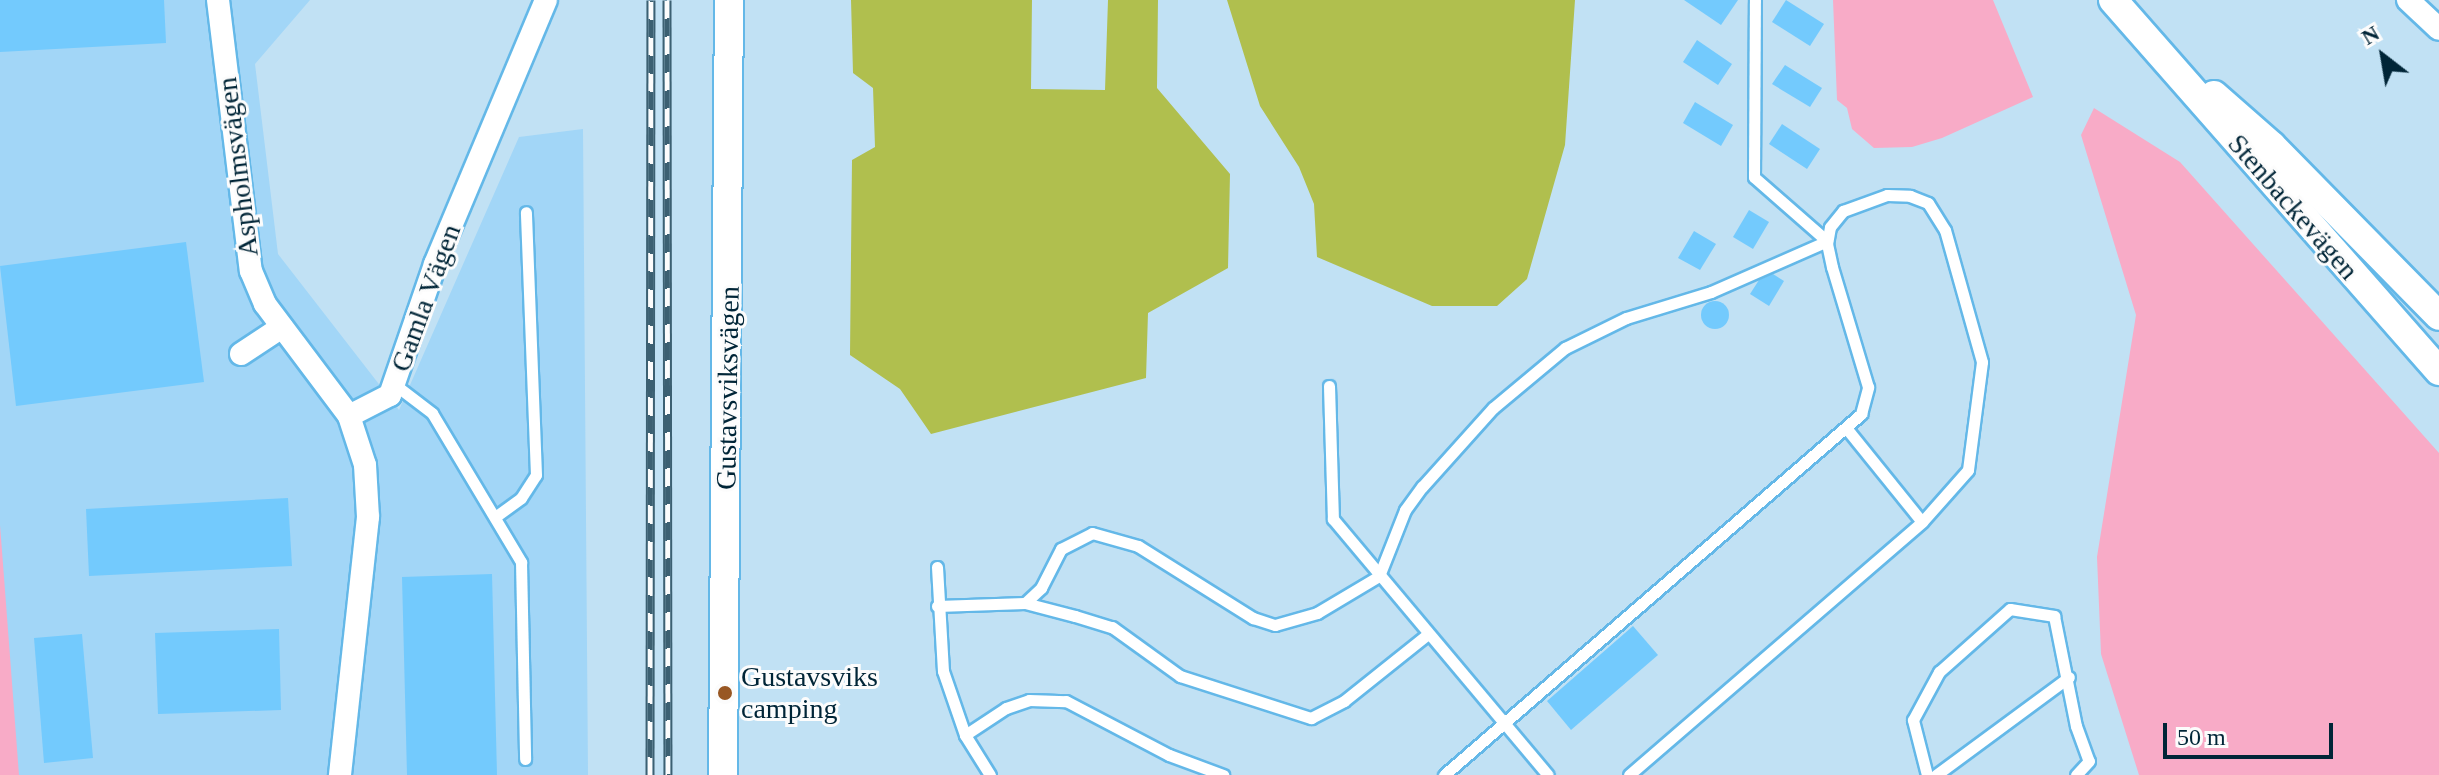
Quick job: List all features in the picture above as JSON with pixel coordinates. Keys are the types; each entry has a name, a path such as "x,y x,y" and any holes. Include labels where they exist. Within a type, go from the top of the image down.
{"street":[{"name":"Aspholmsvägen","path":"218,0 251,271 282,327 349,416"},
{"name":"Gamla Vägen","path":"349,416 390,395 435,264 546,0"},
{"name":"Gustavsviksvägen","path":"723,775 729,0"},
{"name":"Stenbackevägen","path":"2113,0 2150,39 2253,165 2437,367"},
{"path":"2408,0 2439,29"},
{"name":"Stenbackevägen","path":"2150,39 2272,146 2439,316"},
{"path":"241,354 282,327"},
{"path":"340,775 369,501 363,455 349,416"}],"lane":[{"path":"1755,0 1754,177 1827,241"},
{"path":"1444,775 1861,414 1868,387 1827,241 1830,227 1843,211 1887,195 1910,196 1928,203 1945,230 1978,336 1983,389 1968,470 1922,522 1629,775"},
{"path":"495,517 521,498 536,475 526,212"},
{"path":"1025,603 1041,588 1061,549 1092,533 1138,546 1253,618 1275,625 1317,613 1379,576 1405,510 1422,487 1493,408 1565,348 1626,318 1711,292 1827,241"},
{"path":"394,384 432,413 521,562 525,759"},
{"path":"1329,386 1330,506 1344,535 1548,775"},
{"path":"1847,429 1922,522"},
{"path":"937,567 943,671 965,735 990,775"},
{"path":"937,606 1025,603 1112,627 1180,676 1311,718 1344,701 1428,634"},
{"path":"1927,775 1913,720 1939,672 2010,609 2054,616 2069,677 2076,726 2089,761 2076,775"},
{"path":"1936,775 2069,677"},
{"path":"965,735 1006,708 1029,700 1066,701 1193,770 1223,775"}],"shaded area":[{"path":"0,0 310,0 255,64 278,254 399,410 519,137 583,129 588,775 0,775"},
{"path":"851,0 1032,0 1031,89 1105,90 1108,0 1158,0 1157,88 1230,174 1228,268 1148,313 1146,378 931,434 900,389 850,355 852,160 875,147 873,88 853,73"},
{"path":"1227,0 1575,0 1565,145 1527,279 1497,306 1432,306 1317,257 1314,204 1299,167 1260,106"},
{"path":"1833,0 1993,0 2033,97 1942,138 1912,147 1874,148 1852,129 1847,108 1837,100"},
{"path":"2094,108 2180,162 2439,453 2439,775 2139,775 2101,654 2097,557 2136,315 2081,135"},
{"path":"0,525 2,551 19,775 0,775"}],"building":[{"path":"0,0 164,0 166,43 0,52"},
{"path":"1684,0 1738,0 1721,25"},
{"path":"1786,0 1824,24 1810,46 1772,22"},
{"path":"1697,40 1732,64 1718,85 1683,62"},
{"path":"1785,65 1822,88 1810,107 1772,84"},
{"path":"1695,102 1733,125 1721,146 1683,123"},
{"path":"1782,124 1820,149 1807,169 1769,144"},
{"path":"1749,210 1769,222 1753,249 1733,237"},
{"path":"1694,231 1716,244 1700,270 1678,258"},
{"path":"186,242 204,382 16,406 0,266"},
{"path":"1773,274 1784,281 1769,306 1750,294 1759,280"},
{"path":"1715,301 1725,305 1729,315 1725,325 1715,329 1705,325 1701,315 1705,305"},
{"path":"288,498 292,566 89,576 86,509"},
{"path":"492,574 497,775 407,775 402,577"},
{"path":"1633,626 1658,655 1571,730 1547,701"},
{"path":"279,629 281,710 158,714 155,633"},
{"path":"82,634 93,758 44,763 34,638"}],"railway":[{"path":"650,775 651,0"},
{"path":"667,0 668,775"}],"place":[{"name":"Gustavsviks camping","path":"725,693"}]}
